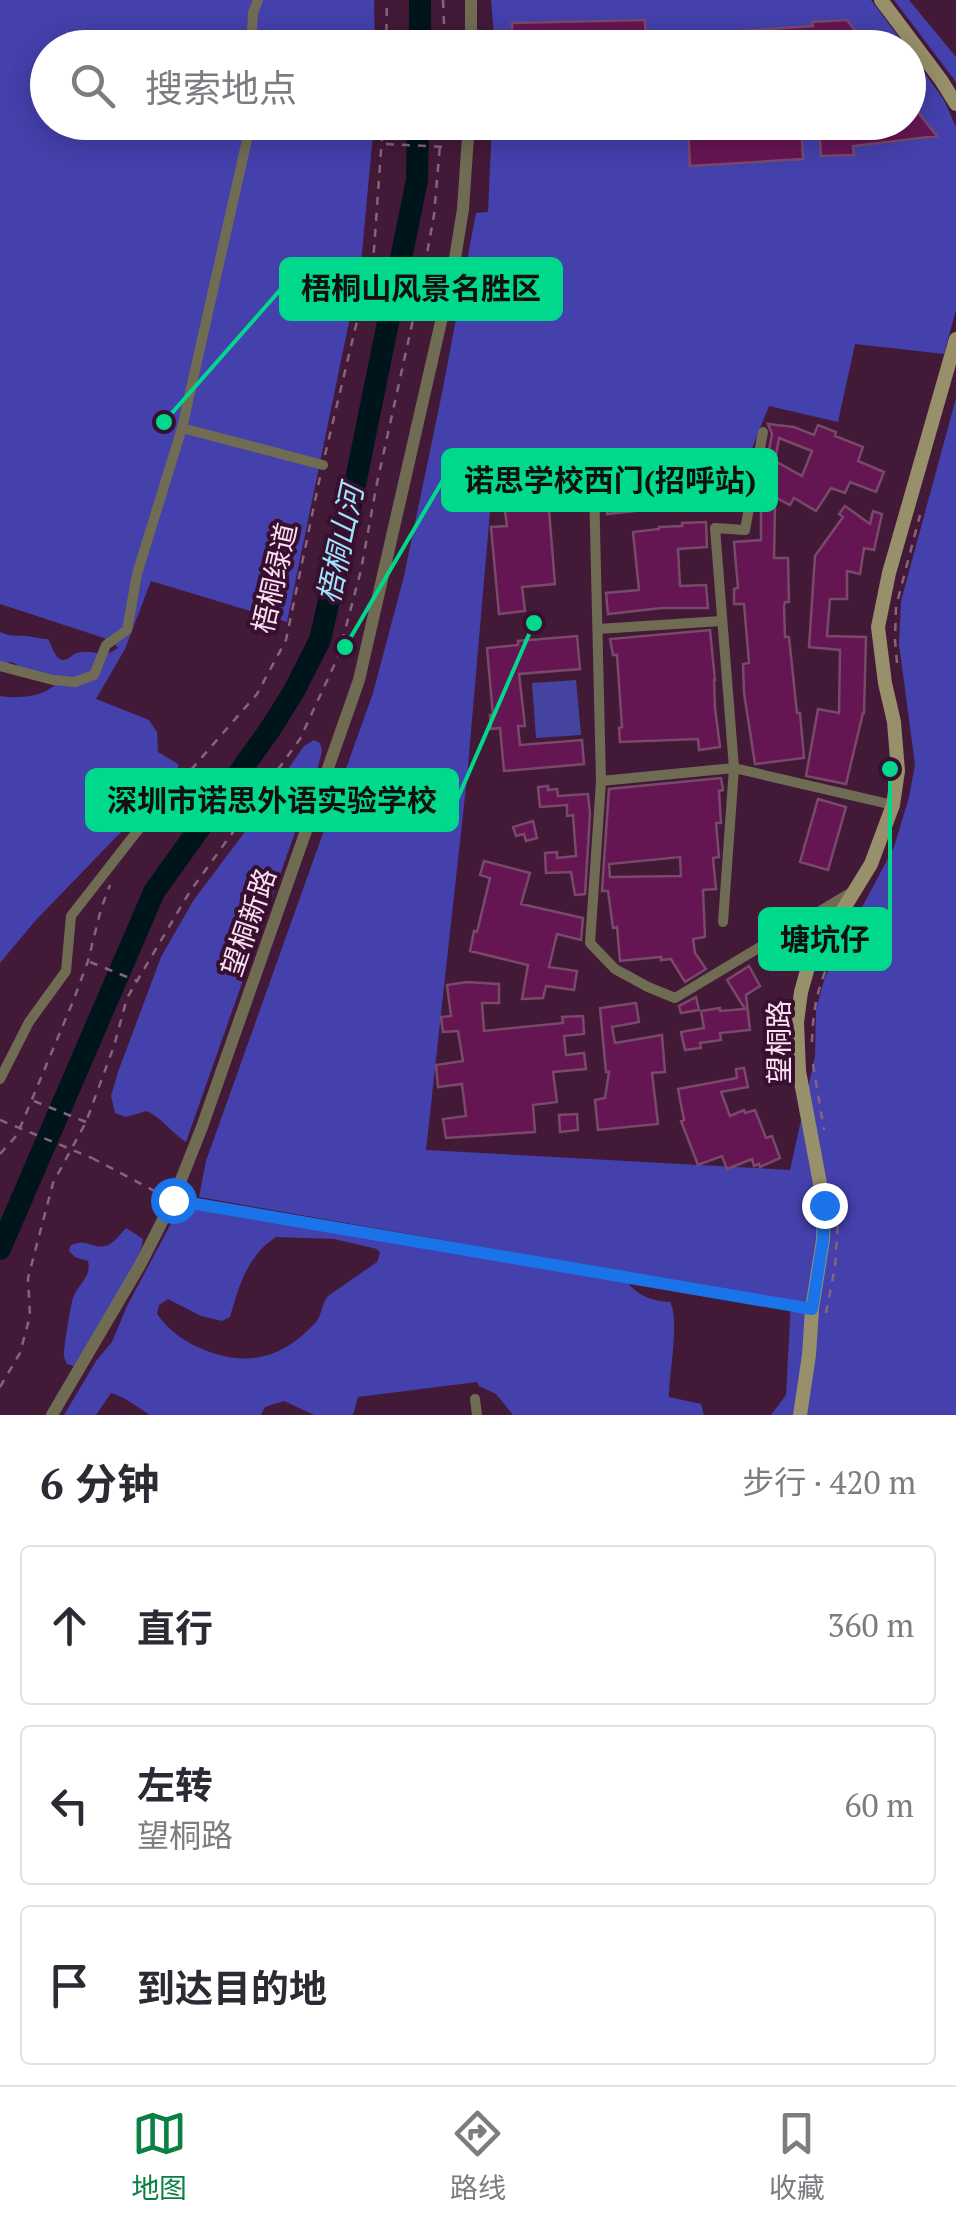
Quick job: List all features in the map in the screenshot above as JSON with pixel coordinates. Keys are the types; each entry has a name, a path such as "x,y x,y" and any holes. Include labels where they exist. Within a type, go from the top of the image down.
{"main road":[{"path":"881,0 904,30"},
{"path":"926,60 956,104"},
{"name":"望桐路","path":"800,1415 824,1205 799,1071 797,1022 801,992 808,967 880,843 893,805 898,771 894,722 884,683 878,627 889,573 956,339"}],"street":[{"path":"252,30 258,0"},
{"path":"471,0 472,30"},
{"path":"0,666 75,682 94,675 106,645 127,630 137,574 182,428 246,140"},
{"name":"望桐新路","path":"52,1415 173,1200 359,680 454,265 463,209 467,140"},
{"path":"182,428 323,465"},
{"path":"723,922 734,768 716,528 745,530 763,432"},
{"path":"594,486 601,781 590,943 616,970 674,998 856,890"},
{"path":"598,629 721,621"},
{"path":"601,781 734,768 893,805"},
{"path":"0,1079 29,1022 66,971 71,916 142,826"},
{"path":"173,1200 812,1309"},
{"path":"475,1399 477,1415"}],"path":[{"path":"386,30 387,0"},
{"path":"443,0 444,30"},
{"name":"梧桐绿道","path":"142,826 256,694 286,640 374,250 384,140"},
{"path":"0,1387 20,1353 30,1316 28,1278 53,1183 86,1122 127,998 189,893 300,739 338,657 361,570 424,270 434,216 440,140"},
{"path":"384,144 454,147"},
{"path":"897,668 896,604 923,504"},
{"path":"0,1154 17,1134 32,1101 88,961 100,909 112,881"},
{"path":"824,1129 811,1054 813,1007 835,950"},
{"path":"88,961 136,982"},
{"path":"32,1101 86,1122"},
{"path":"0,1120 92,1158 173,1200"},
{"path":"824,1327 835,1268 838,1219"}],"shaded area":[{"path":"0,0 374,0 375,30 30,30 30,140 372,140 361,264 287,622 151,581 125,649 96,699 149,720 157,732 158,752 178,764 178,773 36,920 0,963 0,696 29,696 55,685 10,662 0,668 0,632 48,639 62,660 77,653 107,654 118,648 101,637 0,604"},
{"path":"491,0 871,0 893,30 494,30"},
{"path":"894,0 909,0 956,57 956,82 926,42 926,30 917,30"},
{"path":"926,75 944,100 956,127 956,310 944,354 855,344 838,422 769,406 732,499 494,465 467,778 426,1150 790,1170 815,1056 816,1009 825,977 894,847 909,797 915,765 899,644 901,601 956,398 956,1415 771,1415 786,1395 791,1301 199,1197 206,1161 373,693 404,576 476,213 488,212 491,140 926,140"},
{"path":"576,680 581,735 536,738 532,683"},
{"path":"314,740 320,743 322,751 318,767 186,1142 147,1111 126,1117 115,1113 111,1096 118,1072 161,957 193,901 304,746"},
{"path":"181,1205 625,1279 644,1296 670,1302 674,1333 669,1397 701,1404 704,1415 513,1415 496,1394 477,1382 358,1397 353,1415 314,1415 284,1401 265,1407 261,1415 150,1415 111,1393 96,1415 64,1415 112,1342","holes":["276,1237 334,1239 377,1249 377,1262 328,1296 315,1323 279,1351 252,1358 223,1356 179,1336 157,1314 159,1305 168,1299 201,1316 222,1321 230,1317 251,1262"]},
{"path":"126,1228 143,1239 140,1252 78,1367 67,1364 64,1353 72,1302 89,1267 88,1261 69,1251 70,1246 108,1245"}],"building":[{"path":"645,20 645,30 512,30 512,23"},
{"path":"847,20 854,30 755,30 813,26 812,22"},
{"path":"926,122 937,136 926,137"},
{"path":"689,140 802,140 803,159 690,166"},
{"path":"820,140 903,140 853,146 854,155 821,156"},
{"path":"768,424 794,427 814,435 818,425 863,447 858,461 884,472 876,492 850,482 845,493 831,488 816,511 794,498 790,505 769,494 771,489 762,488 772,434","holes":["779,438 812,451 802,476 775,461"]},
{"path":"581,478 584,505 549,510 555,584 522,587 525,611 499,614 491,527 507,526 502,488"},
{"path":"651,493 653,509 607,514 606,497"},
{"path":"845,506 870,524 873,511 882,514 874,550 864,548 860,574 847,571 847,599 830,599 827,636 866,637 864,713 846,784 806,776 818,709 839,713 840,650 809,647 815,556 843,517 839,514"},
{"path":"761,507 775,507 774,558 788,558 785,637 789,637 804,758 755,764 744,693 743,664 749,663 744,604 734,604 734,589 738,588 734,542 761,540"},
{"path":"706,522 707,547 678,549 680,586 706,585 708,608 608,614 606,593 639,590 633,532"},
{"path":"710,630 720,747 699,750 698,739 620,742 617,655 613,655 610,639"},
{"path":"577,636 580,669 519,674 525,726 518,726 520,745 582,740 584,764 504,771 500,728 491,729 487,648"},
{"path":"721,778 721,823 716,823 719,857 713,858 716,889 703,890 705,937 693,939 695,953 706,969 685,982 671,959 620,961 608,891 602,891 609,789","holes":["680,857 681,876 610,877 609,864"]},
{"path":"548,786 548,790 557,789 558,796 588,794 585,894 575,895 571,872 546,873 545,853 557,852 557,858 576,856 573,815 567,816 567,805 540,807 538,787"},
{"path":"818,799 846,807 828,870 800,862"},
{"path":"533,821 537,838 526,841 524,834 516,836 513,827"},
{"path":"484,861 530,873 521,904 583,918 581,940 557,934 549,967 577,971 574,990 546,986 543,998 522,999 528,965 470,951 490,878 480,875"},
{"path":"749,966 760,986 746,995 750,1030 720,1033 721,1040 685,1050 681,1032 704,1028 701,1011 745,1009 727,980"},
{"path":"499,984 499,1003 482,1003 484,1031 563,1023 562,1017 583,1016 584,1034 564,1036 566,1055 584,1053 586,1069 553,1072 557,1102 533,1105 535,1132 446,1138 443,1119 466,1116 462,1084 438,1087 436,1065 463,1061 458,1031 443,1032 441,1017 451,1016 447,985"},
{"path":"696,997 699,1010 681,1013 679,1006"},
{"path":"636,1003 639,1022 612,1027 615,1043 662,1035 665,1072 652,1073 658,1124 598,1130 595,1100 605,1098 609,1072 600,1008"},
{"path":"744,1068 748,1087 721,1092 730,1116 755,1110 766,1138 772,1136 780,1158 760,1167 754,1166 752,1159 727,1169 722,1156 698,1165 681,1121 684,1120 678,1089 737,1078 736,1069"},
{"path":"577,1114 578,1130 560,1132 559,1115"}],"waterway":[{"name":"梧桐山河","path":"420,0 420,30"},
{"name":"梧桐山河","path":"0,1249 154,892 271,728 320,640 417,180 418,140"}],"place":[{"name":"梧桐山风景名胜区","path":"164,422"},
{"name":"深圳市诺思外语实验学校","path":"534,623"},
{"name":"诺思学校西门(招呼站)","path":"345,647"},
{"name":"塘坑仔","path":"890,769"}],"route":[{"path":"173,1200 812,1309 823,1240 824,1205"}]}
